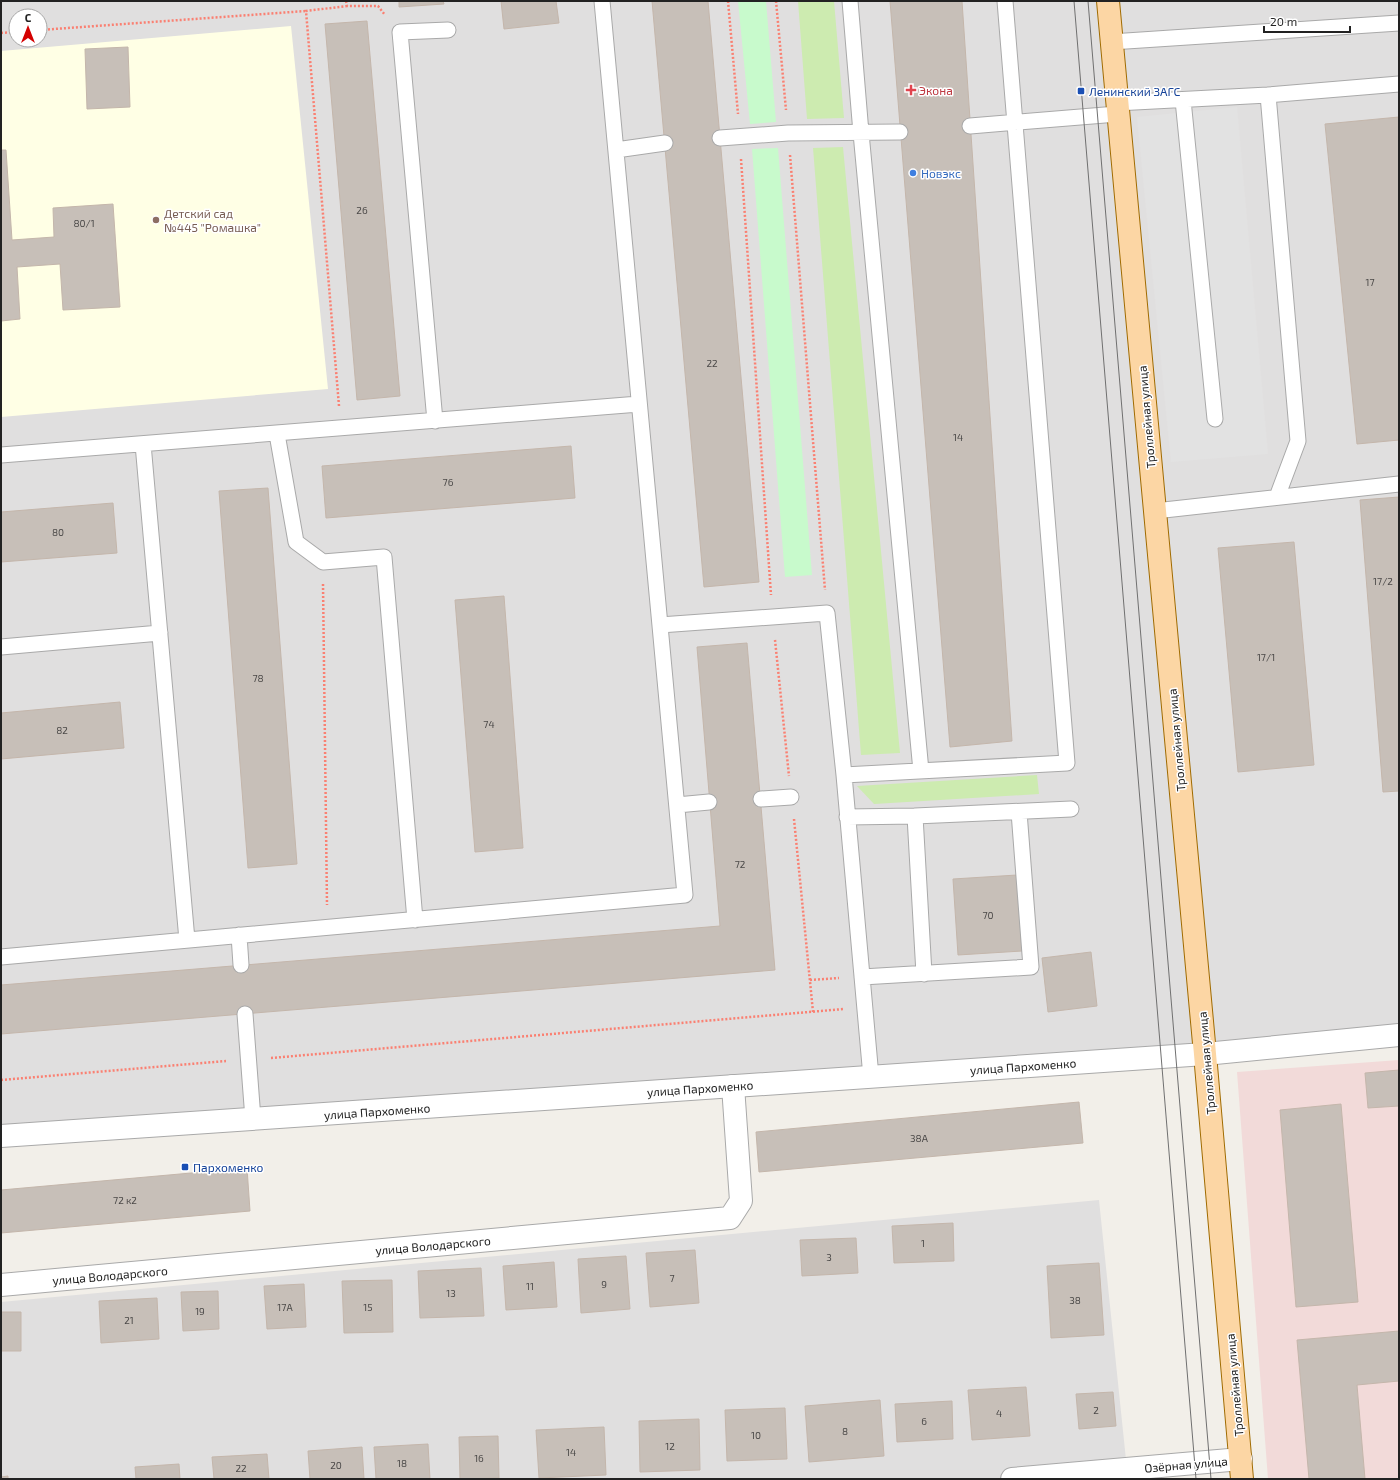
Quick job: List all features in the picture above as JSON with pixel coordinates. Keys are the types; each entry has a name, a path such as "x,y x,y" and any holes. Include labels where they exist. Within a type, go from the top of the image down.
{"main road":[{"name":"Троллейная улица","path":"1108,1 1205,1054 1241,1469"}],"street":[{"name":"улица Пархоменко","path":"1,1136 1205,1054 1399,1035"},
{"name":"улица Володарского","path":"1,1285 730,1218 741,1201 734,1086"},
{"name":"Озёрная улица","path":"1012,1479 1241,1469"}],"lane":[{"path":"1,957 685,895 602,1"},
{"path":"850,1 921,771"},
{"path":"844,775 1067,763 1005,1"},
{"path":"1111,42 1399,23"},
{"path":"436,421 400,32 448,30"},
{"path":"970,126 1014,122 1183,100 1268,95 1399,84"},
{"path":"1268,95 1298,441 1277,497"},
{"path":"1183,100 1215,419"},
{"path":"720,138 788,133 900,132"},
{"path":"616,150 665,143"},
{"path":"1,455 639,404"},
{"path":"277,434 296,542 323,562 384,558 415,920"},
{"path":"143,444 187,940"},
{"path":"1155,511 1399,484"},
{"path":"660,625 827,613 844,775 871,1077"},
{"path":"1,647 160,633"},
{"path":"761,799 792,797"},
{"path":"676,805 709,802"},
{"path":"847,817 915,816 1071,809"},
{"path":"862,977 1031,967 1020,812"},
{"path":"915,816 924,974"},
{"path":"239,935 241,965"},
{"path":"245,1014 254,1119"}],"path":[{"path":"346,1 347,6"},
{"path":"728,1 740,137 773,617 813,1012"},
{"path":"776,1 827,613"},
{"path":"48,29 306,11 347,6 378,6 400,32"},
{"path":"306,11 341,428"},
{"path":"323,562 328,927"},
{"path":"810,980 862,977"},
{"path":"1,1080 865,1008"}],"shaded area":[{"path":"1,1 1399,1 1399,1035 1,1136"},
{"name":"Детский сад №445 \"Ромашка\"","path":"291,26 328,389 1,417 1,51"},
{"path":"1237,107 1268,454 1171,462 1137,117"},
{"path":"1399,1060 1399,1479 1268,1479 1237,1072"},
{"path":"1099,1200 1128,1479 1,1479 1,1302"}],"green space":[{"path":"738,1 766,1 776,122 750,124"},
{"path":"798,1 834,1 844,118 807,119"},
{"path":"843,147 900,753 861,755 813,148"},
{"path":"778,148 812,575 785,577 752,149"},
{"path":"1037,775 1039,794 874,804 857,786"}],"building":[{"path":"399,1 443,1 444,4 399,7"},
{"path":"501,1 556,1 559,23 504,29"},
{"path":"652,1 708,1 759,582 704,587"},
{"path":"890,1 962,1 1012,741 950,747"},
{"path":"367,21 400,396 357,400 325,24"},
{"path":"128,47 130,107 87,109 85,49"},
{"path":"1399,117 1399,440 1357,444 1325,124"},
{"path":"1,150 6,150 12,240 54,237 53,208 113,204 120,307 63,310 60,264 17,267 20,319 1,321"},
{"path":"571,446 575,498 326,518 322,466"},
{"path":"268,488 297,864 248,868 219,491"},
{"path":"1399,497 1399,791 1383,792 1360,500"},
{"path":"113,503 117,553 1,562 1,512"},
{"path":"1294,542 1314,765 1238,772 1218,548"},
{"path":"504,596 523,848 475,852 455,600"},
{"path":"747,643 775,970 1,1034 1,985 720,926 697,647"},
{"path":"120,702 124,748 1,759 1,713"},
{"path":"1017,875 1022,951 958,955 953,879"},
{"path":"1091,952 1097,1006 1048,1012 1042,958"},
{"path":"1399,1070 1399,1106 1368,1108 1365,1073"},
{"path":"1079,1102 1083,1143 759,1172 756,1132"},
{"path":"1341,1104 1358,1302 1296,1307 1280,1110"},
{"path":"247,1168 250,1211 1,1233 1,1190"},
{"path":"953,1223 954,1261 894,1263 892,1226"},
{"path":"856,1238 858,1273 802,1276 800,1240"},
{"path":"695,1250 699,1303 650,1307 646,1253"},
{"path":"626,1256 630,1309 581,1313 578,1259"},
{"path":"554,1262 557,1307 506,1310 503,1266"},
{"path":"1099,1263 1104,1335 1051,1338 1047,1266"},
{"path":"481,1268 484,1316 420,1318 418,1271"},
{"path":"392,1280 393,1332 344,1333 342,1281"},
{"path":"304,1284 306,1327 267,1329 264,1286"},
{"path":"218,1291 219,1329 183,1331 181,1292"},
{"path":"157,1298 159,1339 101,1343 99,1301"},
{"path":"1,1312 21,1312 21,1351 1,1351"},
{"path":"1399,1331 1399,1381 1357,1385 1365,1479 1309,1479 1297,1340"},
{"path":"1026,1387 1030,1436 972,1440 968,1390"},
{"path":"1113,1392 1116,1426 1079,1429 1076,1394"},
{"path":"880,1400 884,1456 809,1462 805,1406"},
{"path":"952,1401 953,1439 897,1442 895,1404"},
{"path":"785,1408 787,1459 727,1461 725,1410"},
{"path":"699,1419 700,1470 640,1472 639,1421"},
{"path":"604,1427 606,1475 539,1478 536,1430"},
{"path":"498,1436 499,1478 460,1479 459,1437"},
{"path":"428,1444 430,1479 376,1479 374,1447"},
{"path":"362,1447 364,1479 310,1479 308,1451"},
{"path":"267,1454 269,1479 214,1479 212,1457"},
{"path":"179,1464 180,1479 136,1479 135,1467"},
{"path":"8,1476 8,1479 1,1479 1,1477"}],"tram line":[{"path":"1074,1 1196,1479"},
{"path":"1088,1 1211,1479"}],"place":[{"name":"Экона","path":"911,90"},
{"name":"Ленинский ЗАГС","path":"1081,91"},
{"name":"Новэкс","path":"913,173"},
{"name":"Детский сад №445 \"Ромашка\"","path":"156,220"},
{"name":"Пархоменко","path":"185,1167"}]}
